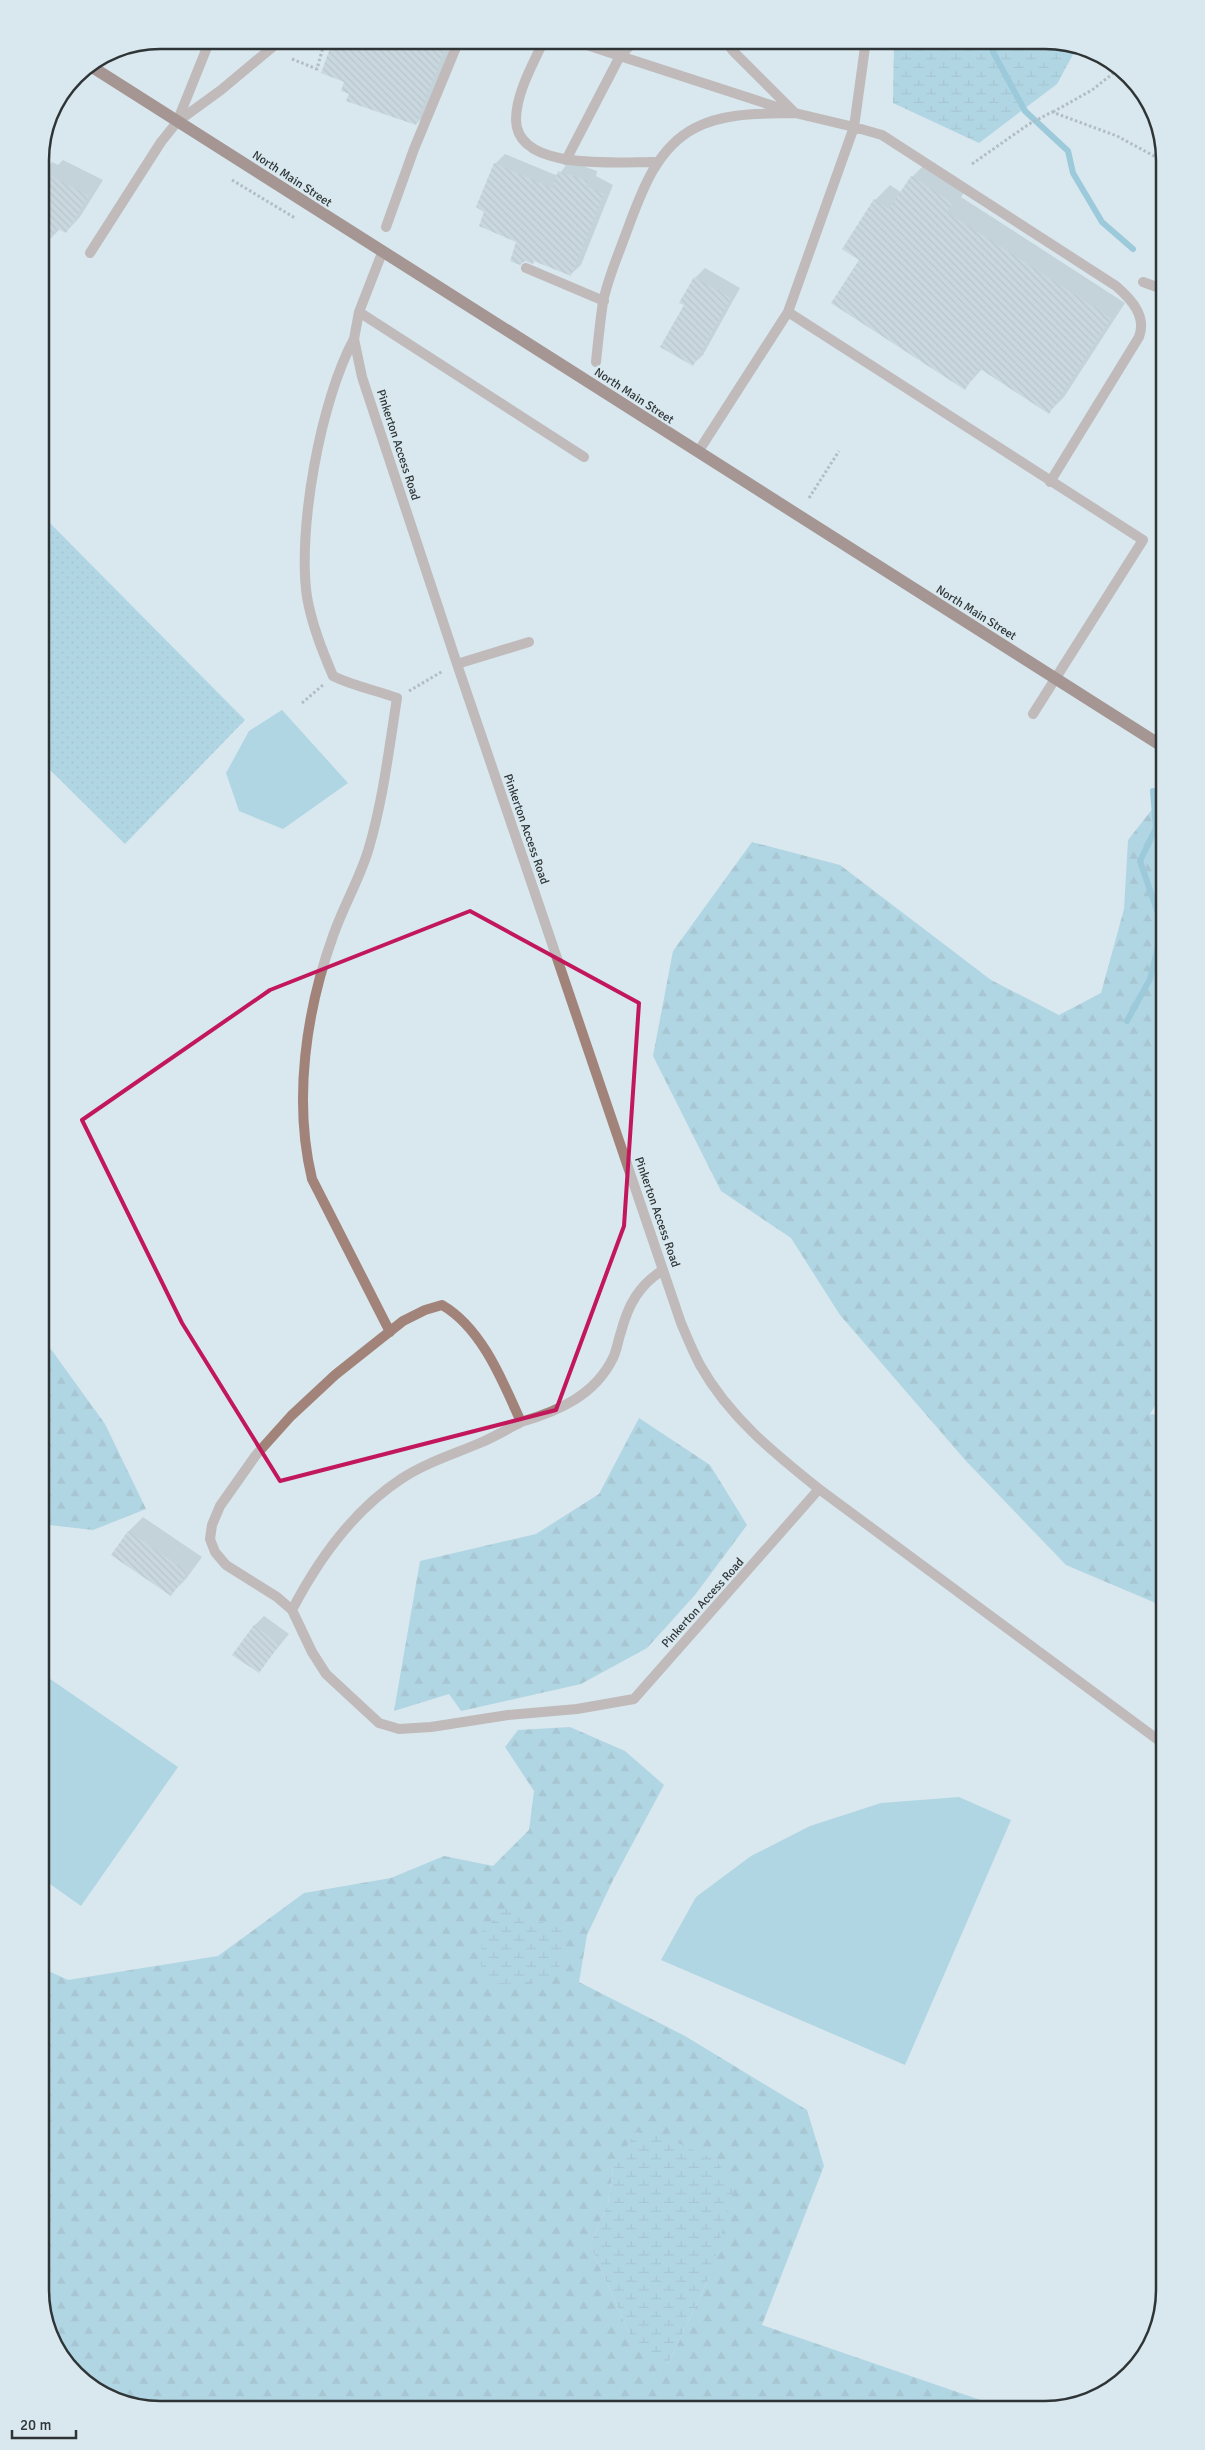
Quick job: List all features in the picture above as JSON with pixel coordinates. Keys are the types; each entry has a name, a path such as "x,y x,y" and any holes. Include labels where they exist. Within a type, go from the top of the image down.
{"main road":[{"name":"North Main Street","path":"95,70 1156,742"}],"street":[{"path":"177,122 206,49"},
{"path":"90,253 161,142 177,122 221,90 270,49"},
{"path":"386,227 414,149 455,49"},
{"path":"541,49 518,107 518,130 530,148 544,155 566,160 658,162"},
{"path":"599,49 795,113 882,135 1116,286 1135,307 1143,327 1050,482"},
{"path":"566,160 620,56 626,49"},
{"path":"732,49 795,113"},
{"path":"698,452 788,312 854,128 865,49"},
{"path":"596,362 604,301 642,190 658,162 678,140 694,128 716,119 746,115 795,113"},
{"name":"Pinkerton Access Road","path":"292,1610 312,1652 326,1674 379,1723 399,1729 430,1727 508,1715 611,1705 634,1699 819,1489 762,1442 730,1410 700,1366 681,1323 457,664 362,377 354,339 360,312 382,253"},
{"path":"526,268 604,301"},
{"path":"1144,282 1156,287"},
{"path":"360,312 584,457"},
{"path":"788,312 1143,540 1033,714"},
{"path":"354,339 343,358 330,396 321,435 306,530 304,568 307,596 312,624 333,676 348,683 367,687 397,698 381,797 368,852 333,936 312,1013 306,1056 304,1112 308,1160 312,1179 390,1332"},
{"path":"457,664 530,642"},
{"path":"521,1422 490,1360 468,1328 452,1311 442,1305 425,1310 403,1320 335,1375 291,1416 256,1455 220,1506 212,1525 210,1539 215,1552 226,1565 277,1597 292,1610 311,1574 341,1535 377,1497 401,1479 432,1462 482,1442 521,1422 569,1404 586,1392 602,1376 614,1357 631,1303 648,1279 663,1270"},
{"path":"819,1489 1156,1738"}],"path":[{"path":"292,59 317,69 323,49"},
{"path":"972,164 1038,118 1092,90 1114,73"},
{"path":"1052,112 1108,133 1156,157"},
{"path":"809,498 839,451"},
{"path":"302,703 333,676"},
{"path":"397,698 429,678"}],"highlighted area":[{"path":"470,911 639,1003 624,1226 556,1410 280,1481 182,1323 82,1120 270,990"}],"green space":[{"path":"894,49 1053,49 1074,53 1057,84 979,143 893,103"},
{"path":"49,522 245,720 125,844 49,769"},
{"path":"282,710 348,783 283,829 239,811 226,773 249,731"},
{"path":"1156,804 1156,1404 1150,1414 1156,1414 1156,1603 1066,1565 966,1461 840,1315 791,1238 721,1191 653,1056 673,951 752,842 840,865 991,980 1059,1015 1101,993 1124,909 1128,840"},
{"path":"49,1346 105,1424 146,1509 93,1530 49,1525"},
{"path":"639,1418 710,1465 747,1525 695,1595 647,1648 581,1684 461,1711 449,1694 394,1711 420,1561 536,1534 599,1494"},
{"path":"49,1678 178,1767 81,1906 49,1883"},
{"path":"570,1727 625,1751 664,1785 613,1880 587,1935 579,1982 685,2036 807,2110 824,2166 762,2325 984,2401 152,2401 138,2399 111,2390 98,2383 81,2369 72,2358 57,2333 49,2298 49,1971 68,1980 218,1956 304,1893 391,1878 444,1856 493,1866 529,1830 534,1791 505,1747 518,1730","holes":["613,2168 710,2276 668,2364 630,2335 590,2245 608,2204"]},
{"path":"959,1797 1011,1820 905,2065 661,1960 696,1897 751,1856 810,1826 881,1803"},
{"path":"506,1907 561,1930 563,1955 560,1966 552,1978 514,1984 484,1983 481,1964 482,1932"},
{"path":"636,2132 661,2135 717,2161 734,2189 710,2276 668,2364 648,2359 630,2335 590,2245 608,2204 613,2168"}],"building":[{"path":"330,49 445,49 416,125 346,101 349,94 341,91 344,82 321,73"},
{"path":"494,163 552,188 558,171 588,181 586,186 604,194 571,276 534,261 533,264 525,261 520,265 510,261 516,242 479,226 484,212 476,207"},
{"path":"49,175 89,196 66,233 56,228 49,239"},
{"path":"911,176 953,203 947,212 1111,318 1049,414 979,368 965,390 831,303 859,260 842,249 874,199 889,209"},
{"path":"694,277 731,298 693,366 660,347 684,305 679,303"},
{"path":"128,1531 188,1572 171,1596 111,1555"},
{"path":"254,1625 280,1644 259,1673 232,1655"}],"waterway":[{"path":"994,49 993,52 1025,111 1068,151 1073,173 1102,222 1133,249"},
{"path":"1153,791 1156,828"},
{"path":"1156,828 1140,861 1156,908"},
{"path":"1127,1021 1150,979 1156,955"}]}
